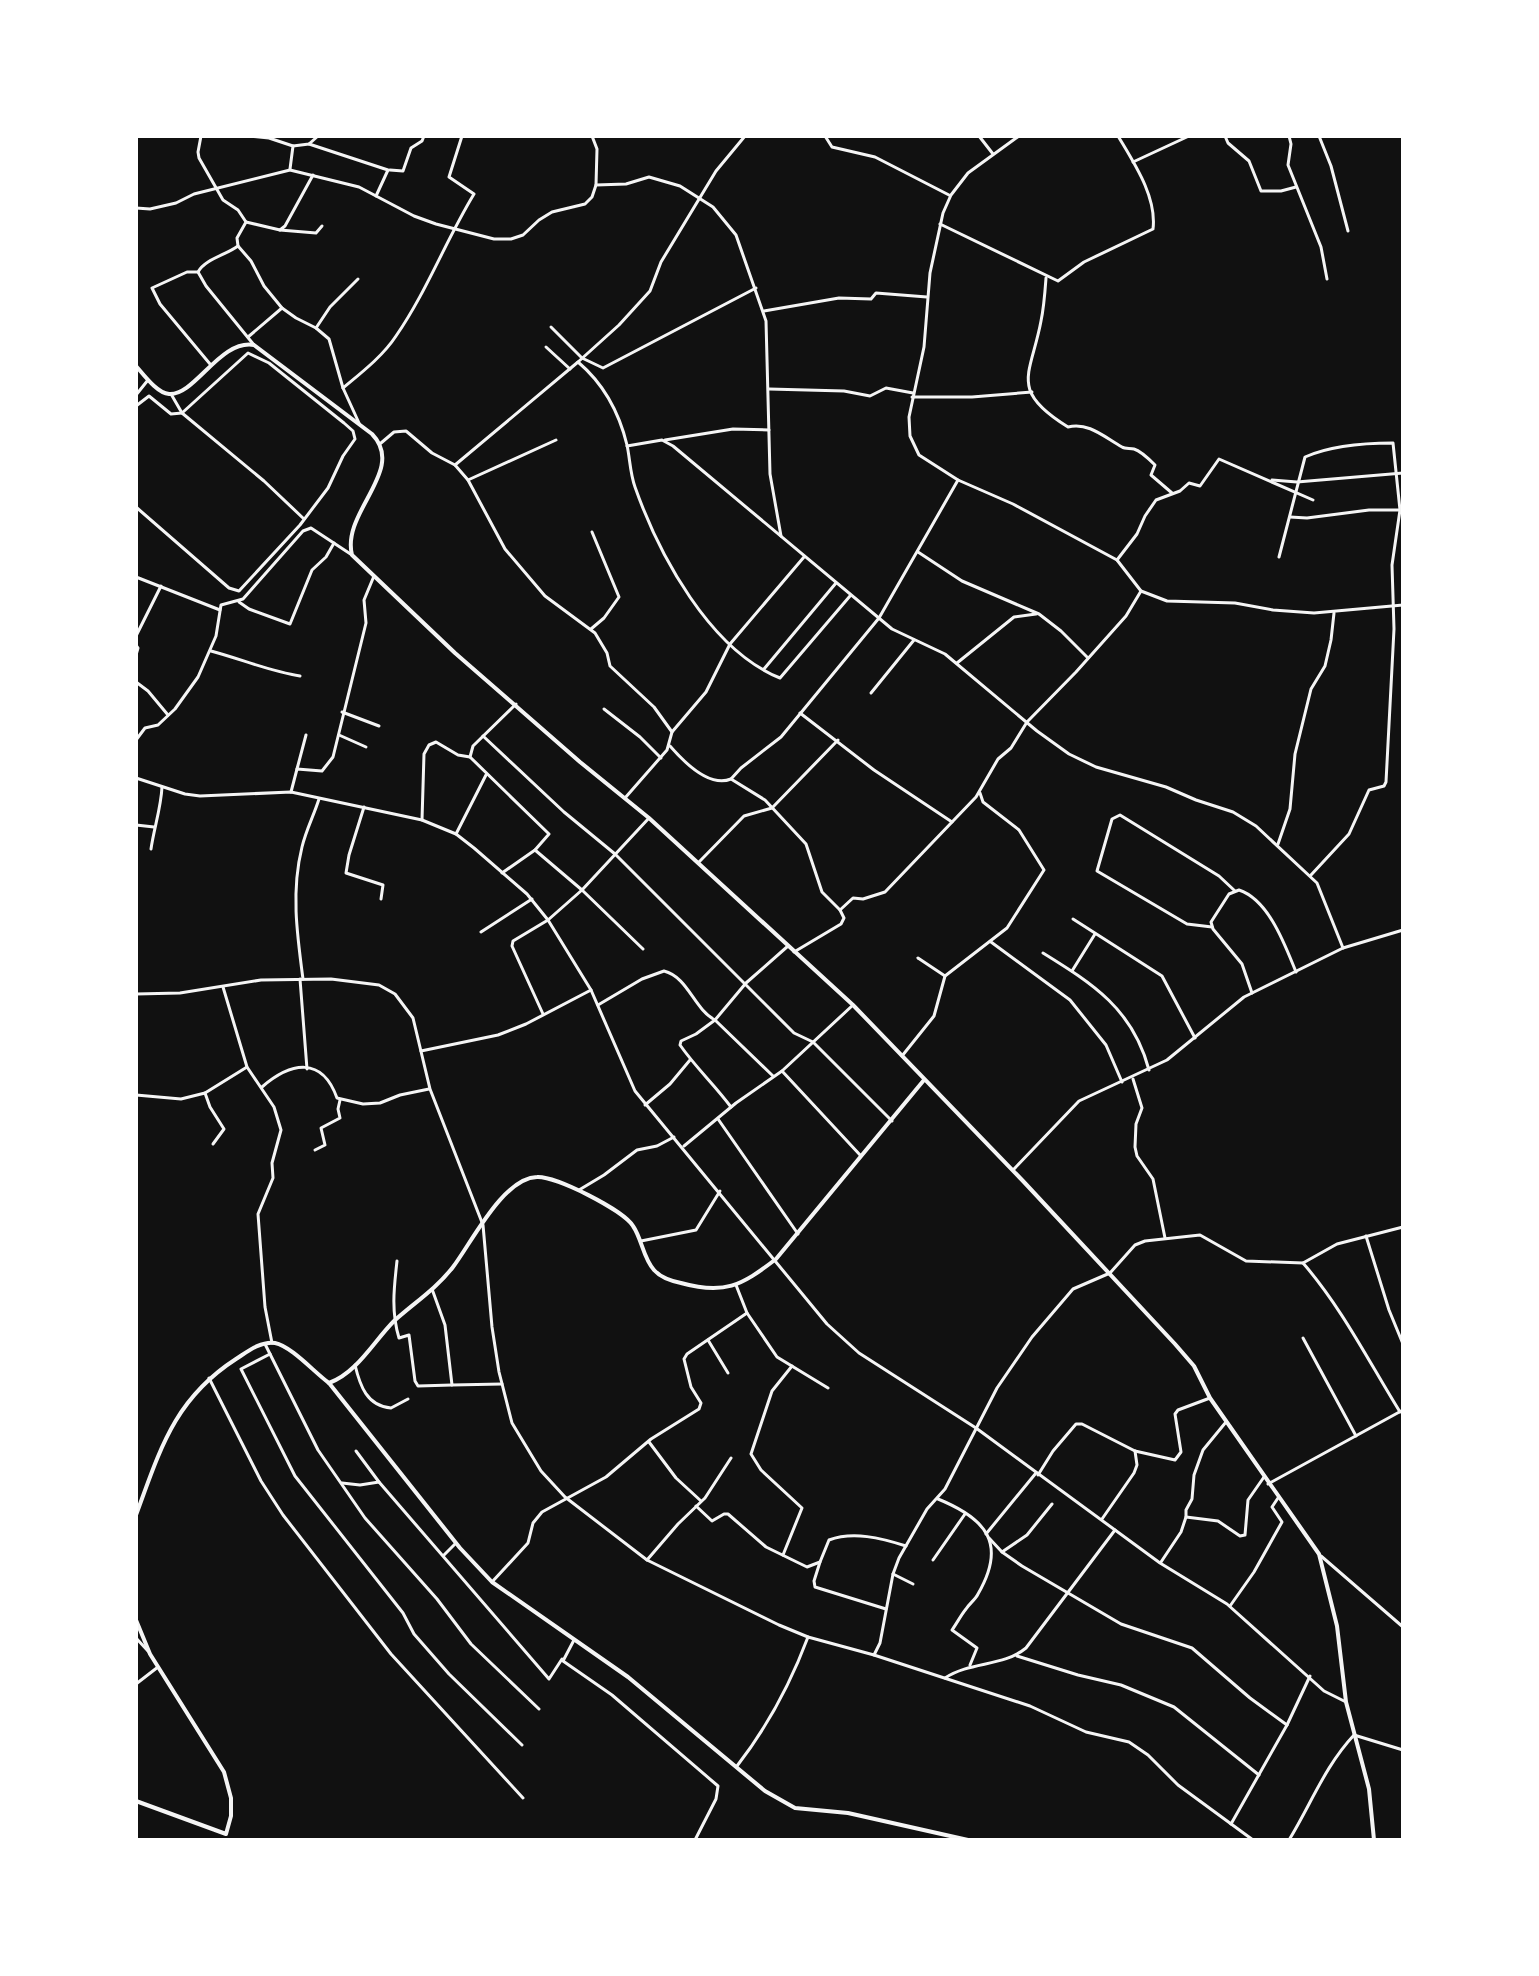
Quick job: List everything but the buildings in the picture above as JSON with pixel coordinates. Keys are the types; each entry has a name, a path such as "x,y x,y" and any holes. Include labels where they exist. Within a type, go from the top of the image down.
{"main road":[{"path":"136,366 148,380 163,392 171,394 181,391 238,346 254,345 381,443 383,462 352,528 349,542 352,555 455,653 649,818 853,1005 1013,1170 1194,1366 1210,1398 1319,1554 1337,1626 1346,1702 1369,1789 1374,1840"},
{"path":"329,1383 344,1376 394,1321 432,1289 451,1269 512,1186 527,1178 546,1177 579,1190 627,1219 641,1241 651,1266 668,1280 710,1290 736,1284 776,1259 924,1080"},
{"path":"136,1515 170,1428 189,1398 209,1378 255,1347 272,1343 288,1350 329,1383 456,1543 492,1582 628,1677 765,1791 795,1808 848,1813 965,1840"},
{"path":"136,1620 150,1654 224,1772 231,1798 226,1837 136,1801"}],"street":[{"path":"201,136 199,158 223,200 238,210 246,222 280,230 316,233 322,226"},
{"path":"250,136 270,137 293,146 309,144 388,170 403,171 411,148 424,136"},
{"path":"309,144 318,136"},
{"path":"343,388 396,337 474,194 449,177 462,136"},
{"path":"136,208 150,209 176,203 194,194 290,170 359,187 414,216 453,229 494,239 523,235 552,212 585,204 592,197 596,185 597,149 592,136"},
{"path":"455,465 578,362 619,325 650,291 661,262 716,171 745,136"},
{"path":"825,136 832,147 875,157 951,195"},
{"path":"979,136 993,154"},
{"path":"1019,136 968,173 951,195 940,224 927,297 924,347 912,395 909,425 913,446 925,460 958,480 1030,513 1117,560 1141,591 1179,603 1226,602 1273,610 1334,612 1403,605"},
{"path":"940,224 1046,278 1058,281 1096,255 1153,229 1152,207 1118,136"},
{"path":"1133,162 1189,136"},
{"path":"1225,136 1228,143 1249,161 1259,190 1273,192 1296,187"},
{"path":"1289,136 1288,162 1321,247 1327,279"},
{"path":"1319,136 1331,166 1348,231"},
{"path":"290,170 293,146"},
{"path":"376,196 388,170"},
{"path":"280,230 313,175"},
{"path":"596,185 626,184 649,177 680,186 719,212 736,235 764,311 770,474 781,536"},
{"path":"246,222 237,238 238,246 282,308 329,339 343,388 359,423"},
{"path":"198,272 202,265 238,246"},
{"path":"198,272 187,272 154,285 152,291 211,365"},
{"path":"198,272 254,345"},
{"path":"1046,278 1041,322 1027,376 1032,392 1044,410 1067,427 1081,425 1095,430 1126,450 1134,449 1146,457 1155,465 1151,475 1172,493"},
{"path":"316,328 330,307 358,279"},
{"path":"551,327 582,358 598,368 607,367 756,288"},
{"path":"764,311 839,298 871,299 876,293 927,297"},
{"path":"248,337 282,308"},
{"path":"546,347 570,369"},
{"path":"136,406 149,396 171,414 182,413 248,353 269,363 344,423 353,431 355,442 344,454 328,488 242,590 235,591 136,507"},
{"path":"578,362 597,380 618,413 636,490 665,556 712,627 730,644 778,678 782,677 850,595"},
{"path":"136,395 148,380"},
{"path":"769,389 844,391 870,396 886,388 912,395 972,397 1032,392"},
{"path":"171,394 182,413 264,481 304,519"},
{"path":"627,446 733,429 770,430"},
{"path":"381,443 394,432 406,431 432,453 455,465 468,480 505,549 545,596 591,629 600,639 610,666 654,707 672,732"},
{"path":"468,480 556,440"},
{"path":"662,440 892,629 945,654 1027,722 1081,761 1239,814 1311,875 1320,889 1343,948"},
{"path":"1279,557 1305,457 1318,451 1366,443 1393,443 1401,510 1392,565 1394,606 1389,758 1385,784 1369,790 1349,834 1311,875"},
{"path":"1117,560 1159,498 1180,491 1189,483 1200,486 1219,459 1313,500"},
{"path":"1269,480 1297,482 1403,473"},
{"path":"670,746 689,765 711,779 725,782 776,741 879,618 958,480"},
{"path":"1290,517 1401,510"},
{"path":"239,602 303,531 311,528 352,555"},
{"path":"591,629 604,618 619,597 592,532"},
{"path":"136,740 145,728 158,725 189,690 210,651 224,603 239,602 249,609 290,624 312,570 326,557 334,543"},
{"path":"918,552 962,581 1039,614 1088,658"},
{"path":"625,798 670,746 672,732 706,692 730,644 804,557"},
{"path":"297,769 322,771 333,757 366,623 364,600 374,576"},
{"path":"136,577 220,610"},
{"path":"764,669 836,583"},
{"path":"136,636 161,586"},
{"path":"840,910 853,898 863,899 885,892 952,822 980,791 998,759 1011,748 1027,722 1128,613 1141,591"},
{"path":"1278,844 1290,809 1295,754 1311,689 1325,666 1334,612"},
{"path":"957,663 1014,617 1039,614"},
{"path":"871,693 914,640"},
{"path":"136,645 136,655"},
{"path":"210,651 300,676"},
{"path":"136,682 151,693 168,715"},
{"path":"470,757 473,746 516,704"},
{"path":"604,709 661,758"},
{"path":"342,712 379,726"},
{"path":"800,713 866,764 952,822"},
{"path":"291,792 306,735"},
{"path":"339,735 366,747"},
{"path":"483,736 564,812 615,854 794,1033 813,1042 892,1121"},
{"path":"697,864 744,816 772,808 838,740"},
{"path":"422,820 424,754 429,745 436,742 458,755 470,757 548,833 548,837 535,850 502,873"},
{"path":"456,834 486,775"},
{"path":"136,778 200,796 291,792 422,820 456,834 532,899 548,920 591,990 626,1073 645,1105 776,1259 816,1313 859,1353 976,1428 1160,1563 1230,1606 1324,1691 1346,1702"},
{"path":"731,779 759,796 806,844 822,892 844,918 841,924 794,952"},
{"path":"151,849 162,787"},
{"path":"902,1056 934,1016 945,976 1007,928 1045,868 1019,830 985,804 980,791"},
{"path":"307,1069 294,916 302,845 319,799"},
{"path":"364,807 346,873 383,885 381,899"},
{"path":"1212,927 1187,924 1097,871 1112,819 1120,815 1219,876 1235,891 1247,893 1279,929 1296,972"},
{"path":"543,1014 512,943 548,920 582,890 649,818"},
{"path":"136,825 154,827"},
{"path":"535,850 643,949"},
{"path":"1235,891 1229,894 1211,922 1242,964 1252,993"},
{"path":"481,932 532,899"},
{"path":"1073,919 1162,976 1195,1038"},
{"path":"1013,1170 1079,1101 1167,1060 1235,1003 1343,948 1403,930"},
{"path":"1072,971 1095,934"},
{"path":"990,941 1070,1000 1106,1045 1122,1082"},
{"path":"731,1107 712,1081 698,1071 680,1042 715,1020 746,983 788,946"},
{"path":"1043,953 1112,1002 1143,1046 1149,1070"},
{"path":"918,958 945,976"},
{"path":"598,1005 642,979 667,971 689,991 706,1014 773,1076"},
{"path":"136,994 180,993 261,980 301,979 343,979 386,988 413,1018 430,1089 483,1225 488,1298 502,1384 512,1423 541,1471 565,1497 647,1560 808,1637 874,1655 1030,1706 1086,1732 1129,1742 1148,1755 1178,1785 1253,1840"},
{"path":"223,987 247,1067 274,1107 281,1130 272,1163 273,1178 258,1214 265,1307 272,1343"},
{"path":"421,1051 498,1035 591,990"},
{"path":"683,1147 731,1107 782,1071 853,1005"},
{"path":"645,1105 670,1084 691,1060"},
{"path":"136,1095 172,1100 205,1093 247,1067"},
{"path":"262,1087 288,1068 321,1073 333,1085 340,1100 340,1118 321,1128 325,1145 315,1150"},
{"path":"782,1071 862,1157"},
{"path":"1132,1077 1142,1108 1136,1124 1135,1147 1137,1156 1153,1179 1165,1238"},
{"path":"340,1100 380,1103 430,1089"},
{"path":"205,1093 224,1131 213,1144"},
{"path":"717,1118 798,1234"},
{"path":"579,1190 637,1150 657,1146 674,1137"},
{"path":"641,1241 696,1230 720,1191"},
{"path":"874,1655 880,1643 893,1574 906,1546 927,1509 938,1499 961,1462 997,1388 1023,1349 1069,1292 1110,1273 1135,1245 1165,1238 1200,1235 1246,1261 1303,1263 1337,1244 1403,1227"},
{"path":"1366,1236 1403,1344"},
{"path":"397,1261 394,1321 399,1338 409,1335 418,1386 502,1384"},
{"path":"1268,1484 1402,1411 1321,1284 1303,1263"},
{"path":"736,1284 747,1313 773,1353 828,1388"},
{"path":"432,1289 445,1325 452,1385"},
{"path":"492,1582 528,1543 537,1516 565,1497 606,1477 649,1441 699,1409 701,1403 691,1387 684,1359 747,1313"},
{"path":"1303,1338 1356,1436"},
{"path":"708,1340 728,1373"},
{"path":"265,1344 318,1450 365,1518 437,1599 471,1644 539,1709"},
{"path":"270,1354 241,1369 295,1476 403,1613 414,1634 449,1674 522,1745"},
{"path":"355,1364 361,1388 376,1403 391,1408 408,1399"},
{"path":"783,1555 802,1508 761,1470 751,1454 772,1391 792,1366"},
{"path":"209,1378 261,1481 283,1515 391,1654 523,1798"},
{"path":"988,1536 1075,1424 1082,1424 1135,1451 1175,1460 1181,1452 1175,1414 1210,1398"},
{"path":"1160,1563 1181,1532 1203,1450 1226,1422"},
{"path":"649,1441 676,1478 701,1501"},
{"path":"356,1451 379,1482 549,1679 574,1640"},
{"path":"1101,1520 1134,1473 1137,1465 1135,1451"},
{"path":"647,1560 701,1501 731,1458"},
{"path":"1186,1517 1218,1521 1240,1536 1245,1535 1248,1500 1264,1477"},
{"path":"342,1483 360,1485 379,1482"},
{"path":"1230,1606 1254,1572 1282,1522 1272,1507 1278,1498"},
{"path":"938,1499 967,1513 1002,1552 1068,1593 1121,1624 1192,1648 1287,1725"},
{"path":"1002,1552 1027,1535 1052,1504"},
{"path":"696,1506 712,1521 728,1514 766,1547 807,1567 820,1562"},
{"path":"933,1560 967,1513"},
{"path":"1017,1656 1115,1530"},
{"path":"969,1666 977,1648 952,1630 979,1594 993,1559 988,1536"},
{"path":"886,1609 815,1587 820,1562 829,1540 838,1537 870,1537 906,1546"},
{"path":"444,1555 456,1543"},
{"path":"1319,1554 1403,1627"},
{"path":"893,1574 913,1584"},
{"path":"736,1768 762,1734 780,1703 808,1637"},
{"path":"136,1638 150,1654"},
{"path":"945,1678 959,1668 1017,1656 1121,1685 1174,1707 1259,1775"},
{"path":"562,1659 612,1695 718,1786 716,1799 695,1840"},
{"path":"136,1684 158,1667"},
{"path":"1231,1825 1287,1725 1310,1676"},
{"path":"1289,1840 1318,1782 1354,1735 1403,1750"}]}
